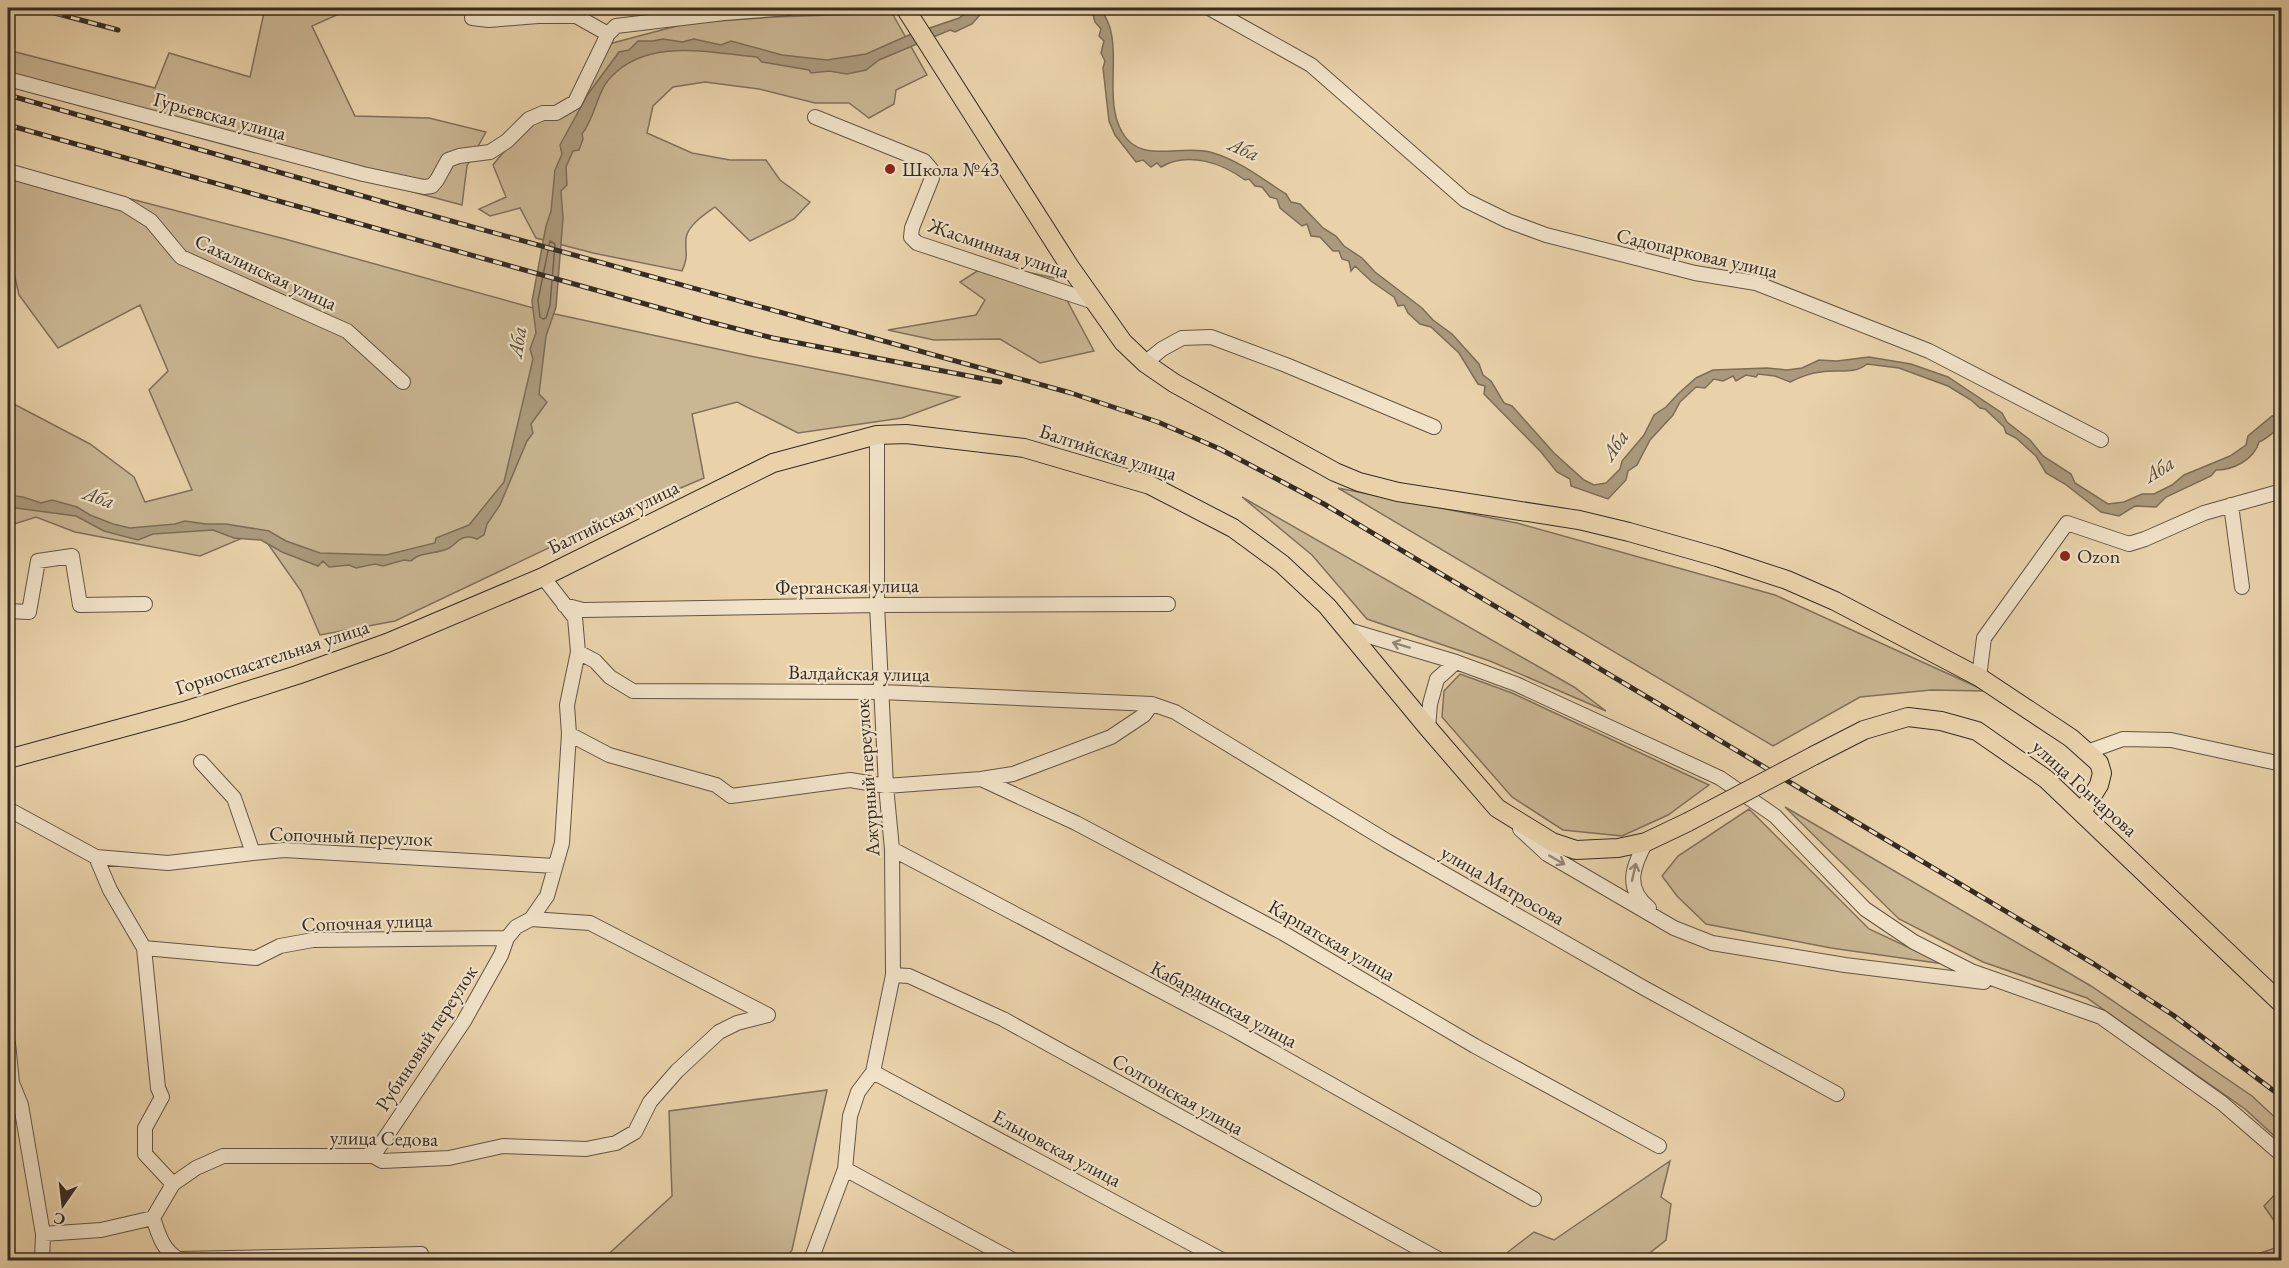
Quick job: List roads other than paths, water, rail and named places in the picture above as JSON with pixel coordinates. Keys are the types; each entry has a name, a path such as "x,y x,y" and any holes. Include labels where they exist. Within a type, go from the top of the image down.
{"main road":[{"path":"907,11 1122,342 1145,363 1174,383 1335,472 1359,482 1398,492 1579,520 1717,557 1787,580 1835,601 1979,676 2071,738 2099,763 2102,773 2099,785 2082,812"},
{"name":"Балтийская улица","path":"543,577 773,463 878,435 906,434 1024,447 1150,485 1224,523 1258,546 1282,564 1327,606 1497,808 1552,842 1576,850 1618,848 1646,842 1688,822"},
{"name":"Горноспасательная улица","path":"8,759 184,711 297,675 387,643 543,577"},
{"name":"улица Гончарова","path":"1688,822 1864,729 1908,717 1941,721 1977,730 2046,779 2282,1004"}],"street":[{"path":"472,18 489,20 576,16 608,34 616,26 789,8"},
{"name":"Садопарковая улица","path":"1209,8 1311,65 1465,200 1500,217 1546,235 1605,251 1695,273 1756,283 1929,351 2101,440"},
{"name":"Гурьевская улица","path":"8,79 363,174 424,188 432,186 448,160 459,156 490,152 507,141 529,119 543,113 556,113 575,102 608,34"},
{"name":"Жасминная улица","path":"815,117 924,161 928,165 932,178 912,228 911,237 917,243 1094,302"},
{"name":"Сахалинская улица","path":"8,171 124,204 151,221 181,256 346,331 403,382"},
{"path":"1145,363 1162,349 1182,338 1211,337 1286,365 1434,427"},
{"name":"Ажурный переулок","path":"873,1072 893,975 892,849 886,786 877,604 878,435"},
{"path":"1979,676 1984,638 2067,523 2129,544 2204,513 2282,491"},
{"path":"2231,505 2241,587"},
{"path":"8,611 29,612 38,561 72,556 80,605 145,604"},
{"path":"507,938 516,927 531,919 547,896 562,843 569,734 567,705 578,652 575,618 543,577"},
{"name":"Ферганская улица","path":"564,605 583,610 877,604 1168,604"},
{"path":"1345,629 1456,662 1537,693 1720,778 1775,816 1865,909 1914,942 1971,971 2101,1017 2222,1103 2282,1155"},
{"name":"Валдайская улица","path":"578,652 596,661 610,677 633,691 881,692 1152,704"},
{"path":"1428,728 1430,704 1437,679 1456,662"},
{"name":"Карпатская улица","path":"569,734 609,755 716,785 731,796 850,780 886,786 981,779 1013,774 1111,737 1144,715 1152,704"},
{"name":"улица Матросова","path":"1152,704 1175,712 1387,841 1644,988 1838,1094"},
{"path":"2087,752 2123,739 2171,740 2282,764"},
{"name":"Сопочный переулок","path":"201,762 234,798 253,853 284,850 555,866"},
{"name":"Карпатская улица","path":"981,779 1076,822 1283,933 1475,1046 1659,1146"},
{"path":"1497,808 1547,854 1674,928 1712,943 1745,950 2010,985"},
{"path":"8,809 96,857 168,864 253,853"},
{"path":"1646,842 1634,868 1631,881 1635,893 1643,904 1674,928"},
{"name":"Кабардинская улица","path":"892,849 1233,1029 1534,1199"},
{"path":"96,857 110,890 144,948 158,1088 162,1097 145,1128 145,1154 173,1184"},
{"name":"улица Седова","path":"153,1218 173,1184 196,1168 223,1156 373,1156 382,1161 438,1159 503,1146 586,1149 616,1143 635,1132 650,1102 677,1071 719,1032 737,1023 768,1015 590,923 531,919"},
{"name":"Сопочная улица","path":"144,948 256,958 280,946 313,940 507,938"},
{"name":"Рубиновый переулок","path":"373,1156 464,1021 501,955 507,938"},
{"name":"Солтонская улица","path":"893,975 909,976 1003,1019 1440,1260"},
{"path":"8,1043 12,1083 21,1105 43,1234 42,1260"},
{"path":"811,1260 845,1169 850,1116 858,1092 873,1072"},
{"name":"Ельцовская улица","path":"873,1072 1222,1260"},
{"path":"845,1169 1013,1260"},
{"path":"43,1234 101,1230 153,1218 161,1243 178,1259 421,1254 423,1260"}],"water":[{"path":"973,8 986,8 972,24 955,32 950,30 879,60 866,70 847,74 829,71 811,73 809,70 762,62 757,57 680,50 643,56 626,64 611,77 602,90 582,134 583,139 579,150 573,151 566,167 567,185 561,191 563,218 556,307 546,336 539,394 547,402 531,424 533,433 527,441 500,505 487,524 484,535 477,539 465,537 443,551 418,556 411,561 404,560 383,566 375,564 356,568 349,565 329,567 323,561 318,566 282,552 261,540 234,538 213,530 153,534 138,540 104,531 76,516 8,507 8,495 41,503 52,500 77,507 113,524 130,528 185,521 226,524 269,531 286,541 320,553 386,555 435,543 436,538 469,525 504,482 533,359 530,349 536,333 532,301 551,211 555,170 562,154 560,145 588,94 619,52 629,50 638,41 663,39 682,42 694,39 721,45 731,41 782,55 827,60 866,54 909,35 959,18"},
{"path":"1091,8 1100,8 1110,28 1114,108 1122,132 1130,142 1150,151 1198,150 1221,155 1286,194 1291,202 1300,204 1344,246 1362,258 1375,272 1452,334 1479,364 1483,375 1491,381 1504,403 1512,406 1554,453 1584,480 1594,485 1606,483 1620,469 1622,461 1644,435 1654,415 1666,407 1696,378 1713,370 1802,368 1819,360 1837,361 1869,357 1911,364 1948,377 2002,413 2007,422 2030,440 2043,456 2071,474 2075,483 2108,504 2124,502 2142,494 2154,494 2172,485 2184,475 2230,456 2246,445 2248,436 2272,416 2281,415 2281,427 2259,442 2253,454 2242,463 2216,470 2211,476 2166,497 2156,507 2135,506 2119,516 2101,512 2065,484 2046,473 2036,456 2016,438 2006,433 2004,427 1985,409 1948,386 1899,368 1867,364 1851,371 1813,373 1790,382 1775,376 1758,374 1756,377 1746,375 1736,381 1733,376 1723,381 1714,379 1705,388 1696,387 1680,402 1673,415 1650,440 1637,465 1628,471 1626,480 1608,499 1571,486 1570,479 1557,472 1541,452 1484,394 1485,386 1478,384 1459,353 1431,327 1420,324 1408,313 1404,305 1398,306 1394,297 1355,266 1351,271 1349,261 1342,259 1339,251 1333,251 1320,237 1311,236 1307,224 1302,226 1280,208 1277,199 1270,197 1262,187 1255,186 1249,179 1245,180 1226,169 1204,161 1182,160 1161,167 1157,163 1151,167 1143,160 1136,162 1115,135 1109,121 1103,68 1105,61 1101,53 1104,41 1099,36 1101,29 1095,22"}],"railway":[{"path":"36,8 118,30"},
{"path":"8,95 1071,393 1158,422 1220,449 1324,504 2094,964 2173,1015 2282,1097"},
{"path":"8,125 706,321 773,338 1000,382"}],"place":[{"name":"Школа №43","path":"890,169"},
{"name":"Ozon","path":"2065,556"}],"water label":[{"name":"Аба","path":"1244,149"},
{"name":"Аба","path":"517,342"},
{"name":"Аба","path":"1615,445"},
{"name":"Аба","path":"2159,469"},
{"name":"Аба","path":"99,497"}]}
